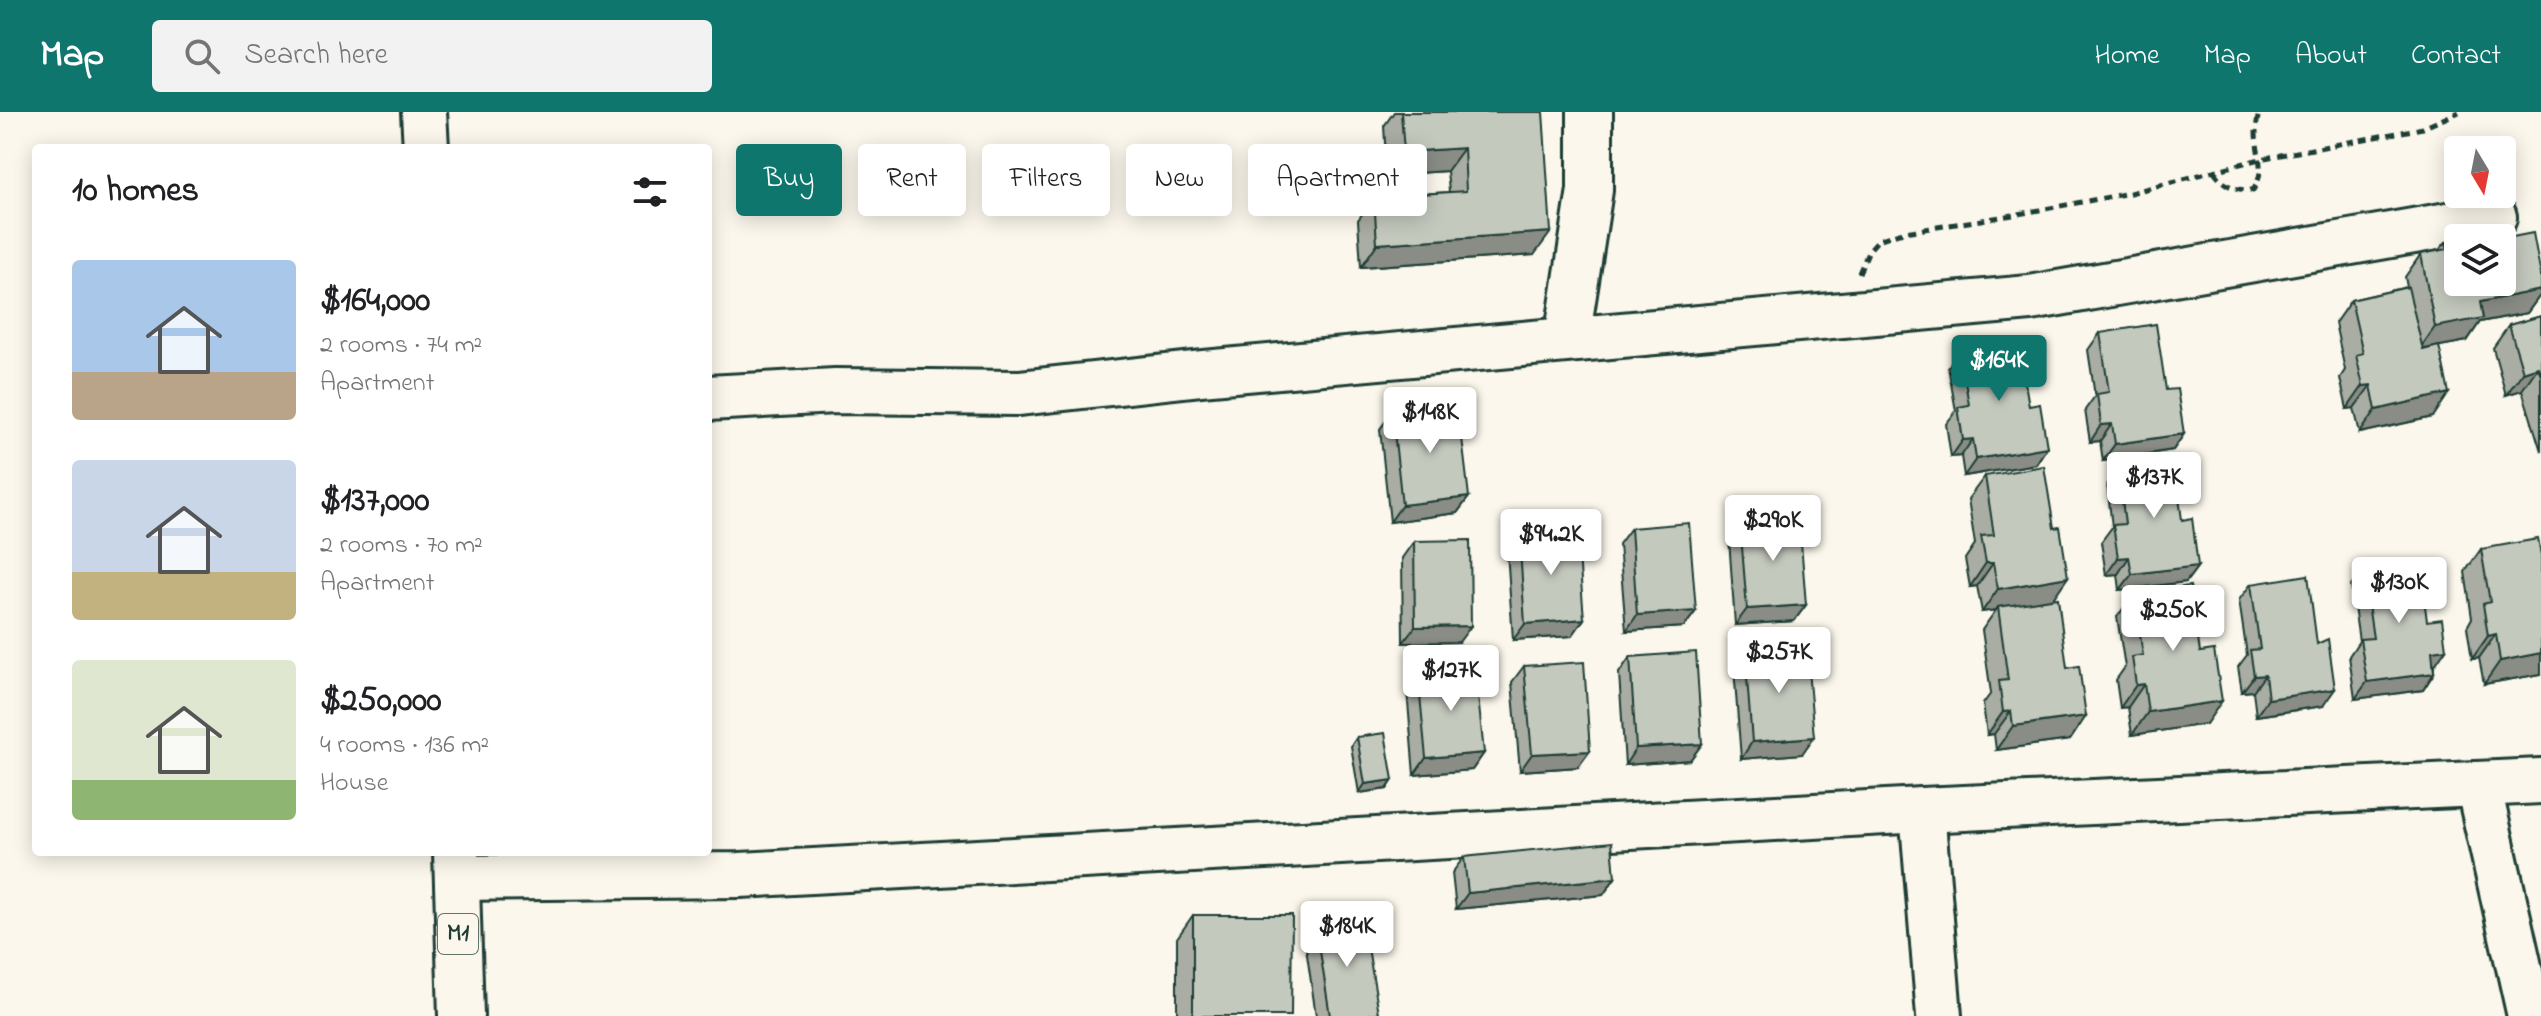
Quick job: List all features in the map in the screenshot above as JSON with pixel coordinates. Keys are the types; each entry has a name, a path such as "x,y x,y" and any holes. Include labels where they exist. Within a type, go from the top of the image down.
{"main road":[{"path":"424,112 426,144"},
{"path":"1567,339 1590,190 1590,112"},
{"path":"712,398 835,391 1019,393 1202,373 2030,298 2494,217"},
{"path":"456,865 740,875 1922,810 2541,781"},
{"path":"2478,784 2530,1016"},
{"path":"1922,810 1939,1016"},
{"name":"M1","path":"456,865 461,1016"}],"path":[{"path":"2214,172 2235,190 2253,190 2259,183 2262,170 2256,130 2259,112"},
{"path":"1838,316 1869,250 1878,240 1899,233 2130,193 2260,159 2423,128 2459,112"}],"building":[{"path":"1401,112 1543,112 1551,232 1377,244 1375,216 1427,216 1427,194 1466,191 1464,148 1427,150 1427,144 1403,144"},
{"path":"2533,233 2541,290 2516,295 2516,236"},
{"path":"2444,250 2444,296 2510,296 2480,302 2483,318 2435,327 2421,254"},
{"path":"2408,287 2423,350 2439,346 2449,393 2376,410 2371,385 2363,386 2356,355 2363,353 2351,300"},
{"path":"2541,316 2541,375 2538,367 2523,372 2509,325"},
{"path":"2156,324 2166,390 2177,389 2184,434 2115,444 2112,424 2101,425 2097,394 2109,392 2100,333"},
{"path":"2018,341 2029,406 2040,404 2047,447 1976,459 1973,439 1963,440 1958,407 1969,405 1960,351"},
{"path":"1458,404 1469,497 1402,505 1392,412"},
{"path":"2174,460 2182,520 2192,518 2198,566 2132,574 2129,557 2118,558 2113,525 2125,524 2118,467"},
{"path":"2044,466 2054,528 2060,527 2068,577 1998,589 1993,563 1986,563 1981,536 1994,535 1985,476"},
{"path":"1799,517 1806,605 1747,609 1740,522"},
{"path":"1689,523 1696,611 1637,615 1631,528"},
{"path":"1577,530 1584,619 1525,624 1519,534"},
{"path":"2538,539 2541,555 2541,653 2500,661 2496,634 2488,636 2483,604 2490,602 2481,549"},
{"path":"1470,540 1471,626 1415,627 1414,541"},
{"path":"2419,562 2427,621 2442,619 2446,649 2432,651 2434,673 2367,682 2360,639 2373,638 2363,570"},
{"path":"2308,575 2317,644 2328,639 2335,689 2268,699 2265,675 2254,676 2250,650 2260,649 2251,584"},
{"path":"2190,586 2200,652 2214,650 2222,701 2148,712 2144,684 2136,685 2132,657 2143,655 2134,594"},
{"path":"2058,598 2067,668 2079,666 2086,716 2013,726 2011,711 2003,712 1999,681 2008,680 1998,607"},
{"path":"1806,647 1814,737 1752,742 1745,652"},
{"path":"1696,652 1702,744 1636,748 1630,657"},
{"path":"1584,662 1590,751 1532,754 1524,666"},
{"path":"1475,668 1484,753 1426,758 1418,674"},
{"path":"1385,733 1393,780 1365,784 1357,737"},
{"path":"1612,842 1615,878 1468,893 1464,857"},
{"path":"1193,915 1292,915 1291,1016 1193,1016"},
{"path":"1363,918 1379,1013 1330,1016 1316,925"}]}
